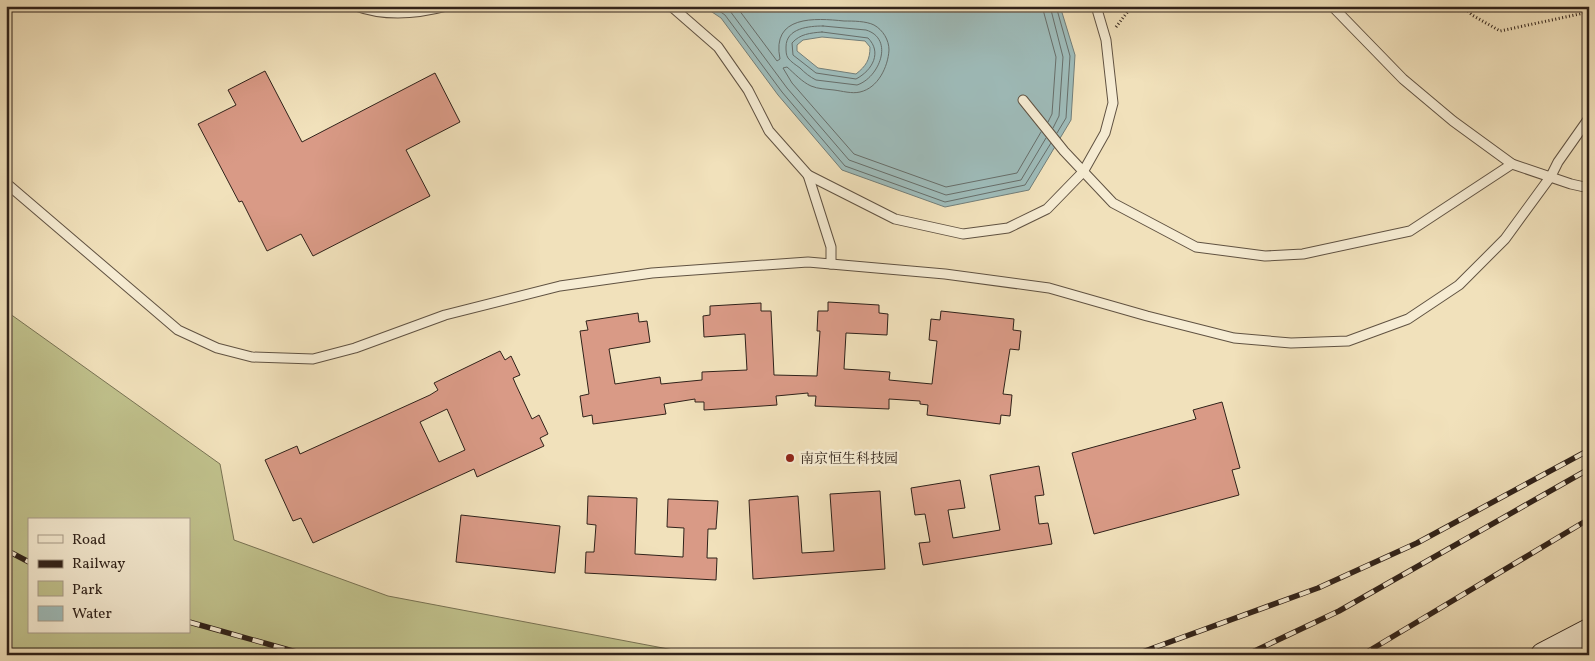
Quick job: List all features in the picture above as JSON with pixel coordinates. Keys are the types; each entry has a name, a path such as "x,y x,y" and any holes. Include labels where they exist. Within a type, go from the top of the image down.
{"street":[{"path":"1543,655 1589,631"}],"lane":[{"path":"356,6 396,14 423,12 447,6"},
{"path":"671,6 718,47 748,90 769,131 808,175 895,219 963,234 1008,228 1047,209 1083,172 1105,133 1112,103 1106,40 1096,6"},
{"path":"1332,6 1403,80 1453,121 1512,164 1571,184 1589,188"},
{"path":"1023,100 1064,151 1113,203 1196,247 1265,256 1303,254 1410,231 1512,164"},
{"path":"6,183 178,330 217,348 252,356 313,359 355,348 445,314 560,286 652,274 808,262 946,274 1050,288 1147,316 1234,338 1290,343 1348,340 1408,319 1459,285 1505,239 1551,176 1558,162 1589,118"},
{"path":"808,175 831,247 831,264"}],"path":[{"path":"1106,40 1132,6"},
{"path":"1463,6 1472,14 1500,31 1589,12"}],"green space":[{"path":"6,311 220,464 234,540 388,596 700,655 6,655"}],"water":[{"path":"703,6 1060,6 1075,55 1071,120 1029,190 945,207 842,170 778,95 721,18","holes":["822,37 865,41 870,47 869,56 865,65 856,74 818,68 797,51 797,45 803,40"]}],"building":[{"path":"265,71 302,142 435,73 460,122 406,150 430,196 313,256 301,234 267,251 242,201 239,202 198,124 236,105 228,90"},
{"path":"828,302 879,305 879,313 888,314 887,335 846,333 844,369 890,372 889,380 932,384 937,341 929,340 931,319 940,320 941,311 1014,319 1013,330 1021,331 1019,350 1010,349 1003,394 1012,395 1010,416 1001,415 1000,424 927,415 928,405 920,404 920,401 889,399 889,409 815,406 816,396 808,396 808,393 776,396 777,405 704,410 704,402 695,402 695,399 664,404 666,414 593,424 592,415 583,417 580,396 589,394 580,331 588,330 586,321 638,313 639,322 647,321 650,342 609,349 615,384 660,377 661,384 702,380 702,372 747,370 745,334 704,337 703,316 710,315 710,306 761,303 761,311 771,311 774,375 817,376 820,331 817,331 818,311 828,311"},
{"path":"500,351 505,360 511,356 520,375 513,378 532,419 539,415 548,434 540,438 544,446 477,477 474,469 313,543 301,518 293,521 265,460 297,446 300,454 430,395 438,390 434,383","holes":["447,409 465,450 439,462 420,422"]},
{"path":"1222,402 1240,468 1232,470 1239,495 1094,534 1072,453 1196,419 1193,410"},
{"path":"1039,466 1044,495 1035,496 1039,524 1048,523 1052,544 923,565 919,543 930,542 925,514 915,515 911,488 960,480 965,508 948,510 953,538 1000,530 990,475"},
{"path":"880,491 885,569 753,579 749,500 798,496 802,553 834,551 830,494"},
{"path":"588,496 637,498 635,554 683,557 684,528 667,527 668,499 718,501 716,529 708,529 707,558 717,558 716,580 585,573 586,552 594,552 596,525 587,524"},
{"path":"461,515 560,526 555,573 456,562"}],"railway":[{"path":"1134,655 1318,588 1417,543 1589,450"},
{"path":"1246,655 1339,611 1589,469"},
{"path":"1362,655 1589,519"},
{"path":"6,550 28,561"},
{"path":"190,622 307,655"}],"place":[{"name":"南京恒生科技园","path":"790,458"}]}
